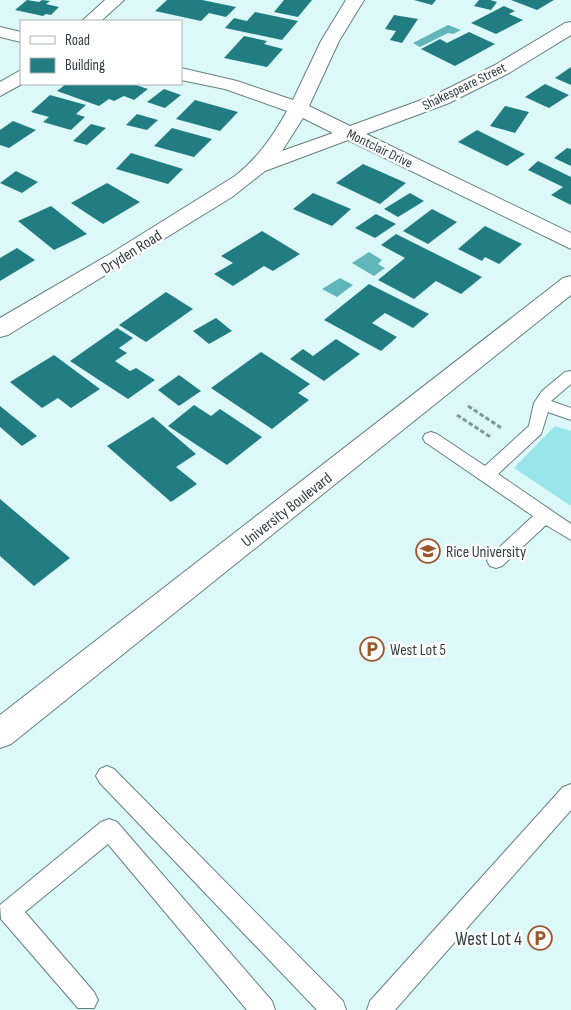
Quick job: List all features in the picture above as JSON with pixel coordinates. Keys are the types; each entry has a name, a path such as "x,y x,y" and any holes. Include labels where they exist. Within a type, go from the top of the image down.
{"street":[{"path":"92,20 115,0"},
{"name":"Dryden Road","path":"258,167 300,109 322,58 345,14 355,0"},
{"name":"Shakespeare Street","path":"350,133 442,99 502,69 571,27"},
{"path":"0,32 20,37"},
{"name":"Montclair Drive","path":"182,74 230,85 300,109 571,242"},
{"path":"0,90 20,77"},
{"name":"Dryden Road","path":"0,329 159,234 258,167 350,133"},
{"name":"University Boulevard","path":"0,734 571,283"}],"lane":[{"path":"486,475 541,422 542,404 571,376"},
{"path":"542,404 571,414"},
{"path":"431,438 571,532"},
{"path":"496,561 545,515"},
{"path":"107,776 334,1010"},
{"path":"379,1010 571,794"},
{"path":"86,1007 9,911 109,829 263,1010"}],"path":[{"path":"468,406 518,446"},
{"path":"457,415 518,446"}],"shaded area":[{"path":"448,25 461,30 453,34 448,33 420,47 413,43"},
{"path":"369,252 382,260 378,264 385,268 374,276 352,263"},
{"path":"340,278 353,285 337,297 322,289"},
{"path":"555,426 571,431 571,506 514,468"}],"building":[{"path":"27,0 50,1 46,4 59,7 51,15 46,14 43,16 15,10"},
{"path":"167,0 202,0 236,7 226,17 209,13 201,21 155,11"},
{"path":"284,0 312,0 298,17 274,12"},
{"path":"414,0 436,0 432,5"},
{"path":"479,0 497,2 491,10 474,6"},
{"path":"511,0 554,0 537,10"},
{"path":"504,6 515,11 509,14 523,20 496,34 471,23"},
{"path":"255,12 298,21 282,40 225,28 234,18 247,21"},
{"path":"394,15 418,19 402,43 390,40 396,31 385,29"},
{"path":"469,32 495,44 455,66 421,49 440,39 447,43"},
{"path":"244,36 267,41 264,44 283,49 267,67 224,58"},
{"path":"571,67 571,85 555,78"},
{"path":"545,84 569,95 549,108 525,97"},
{"path":"65,85 136,85 148,89 134,100 124,96 114,101 109,99 99,106 57,91"},
{"path":"164,89 181,95 165,108 147,102"},
{"path":"50,95 86,105 76,114 85,117 71,130 43,122 49,117 31,112"},
{"path":"195,100 238,112 220,131 176,119"},
{"path":"505,106 529,112 515,133 490,126"},
{"path":"137,114 158,120 147,130 126,125"},
{"path":"13,121 36,130 9,148 0,145 0,130"},
{"path":"91,124 106,128 87,145 73,141"},
{"path":"172,128 212,139 194,157 154,146"},
{"path":"477,130 525,154 507,166 458,142"},
{"path":"567,148 571,149 571,166 554,158"},
{"path":"131,153 183,169 168,184 116,169"},
{"path":"538,161 571,177 571,205 551,195 563,187 528,170"},
{"path":"363,164 406,183 380,204 336,183"},
{"path":"16,171 38,182 22,193 0,183"},
{"path":"107,183 140,202 103,224 71,203"},
{"path":"313,193 351,209 332,226 293,209"},
{"path":"410,193 424,201 398,217 384,209"},
{"path":"51,206 87,234 54,250 18,221"},
{"path":"432,209 457,222 428,244 403,231"},
{"path":"376,214 396,224 375,238 355,228"},
{"path":"485,226 522,244 499,264 485,257 482,261 458,249"},
{"path":"262,231 300,254 273,271 264,266 233,286 214,274 233,263 221,256"},
{"path":"396,234 482,277 461,294 436,281 414,299 378,280 405,258 381,245"},
{"path":"17,248 35,260 0,281 0,258"},
{"path":"369,284 429,314 413,328 385,313 372,323 397,337 381,351 324,320"},
{"path":"166,292 193,309 146,342 119,325"},
{"path":"216,318 232,331 209,344 193,331"},
{"path":"117,328 133,338 119,348 127,353 115,361 130,371 136,368 155,380 128,399 70,361"},
{"path":"336,339 360,354 324,381 290,359 303,349 313,356"},
{"path":"261,352 310,384 298,393 309,400 272,429 211,388"},
{"path":"54,355 100,389 71,408 58,398 42,408 10,382"},
{"path":"179,375 201,391 179,406 158,390"},
{"path":"194,405 211,416 220,409 262,437 227,465 168,426"},
{"path":"0,406 37,436 22,446 0,427"},
{"path":"153,417 196,454 176,467 197,484 171,502 107,446"},
{"path":"0,499 70,558 34,586 0,556"}],"place":[{"name":"Rice University","path":"428,551"},
{"name":"West Lot 5","path":"372,649"},
{"name":"West Lot 4","path":"540,938"}]}
